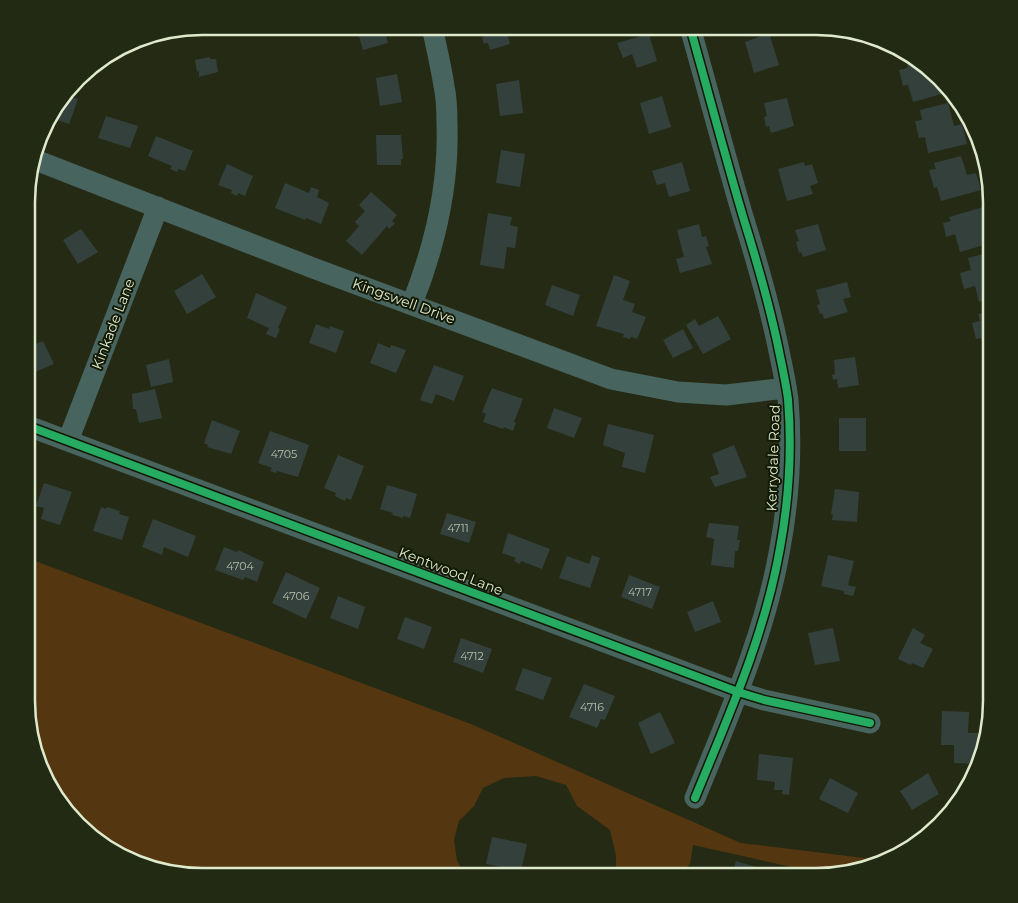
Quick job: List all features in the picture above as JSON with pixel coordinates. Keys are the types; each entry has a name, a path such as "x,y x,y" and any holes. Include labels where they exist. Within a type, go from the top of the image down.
{"street":[{"path":"412,304 437,230 448,146 445,87 434,35"},
{"name":"Kerrydale Road","path":"693,35 776,336 786,388 789,435 788,486 780,547 770,595 738,692 696,798"},
{"name":"Kingswell Drive","path":"40,162 313,268 611,380 678,392 726,395 786,388"},
{"name":"Kinkade Lane","path":"68,441 158,207"},
{"name":"Kentwood Lane","path":"35,429 738,692 764,700 870,723"}],"shaded area":[{"path":"35,561 471,724 741,843 869,859 849,865 827,868 796,868 693,845 690,864 686,868 616,868 616,856 610,830 577,806 566,785 536,776 504,778 483,788 474,806 459,821 454,840 457,860 461,868 180,867 138,855 118,846 100,834 76,811 57,785 38,734 35,712"}],"building":[{"path":"359,35 386,35 388,43 363,50"},
{"path":"508,35 510,44 490,50 488,43 484,44 482,37"},
{"path":"649,35 657,61 637,68 632,54 623,58 617,43"},
{"path":"764,35 770,35 779,65 754,73 745,42"},
{"path":"210,57 210,59 216,59 218,72 199,77 195,60"},
{"path":"906,61 918,69 943,93 913,102 908,85 903,86 899,70 908,68"},
{"path":"397,74 402,102 380,106 376,78"},
{"path":"519,80 523,113 500,116 496,84"},
{"path":"662,96 671,127 649,134 640,103"},
{"path":"72,97 78,99 69,124 56,120"},
{"path":"787,98 794,126 771,133 769,126 766,127 764,117 767,116 764,103"},
{"path":"948,103 954,126 962,124 967,144 928,153 925,137 919,138 915,121 922,120 920,110"},
{"path":"106,116 138,126 130,148 98,138"},
{"path":"376,135 401,135 403,159 401,159 401,165 377,165"},
{"path":"156,136 193,151 185,171 178,169 177,172 170,169 172,166 148,156"},
{"path":"501,150 525,154 520,187 496,183"},
{"path":"961,156 967,175 976,173 981,190 941,201 937,187 934,188 929,170 936,169 934,163"},
{"path":"682,162 690,191 669,197 665,183 657,185 652,171"},
{"path":"804,162 805,166 812,164 818,183 810,186 813,194 787,201 778,169"},
{"path":"227,164 253,176 245,196 238,193 237,196 231,193 232,190 218,185"},
{"path":"285,183 309,193 311,187 319,190 317,197 329,203 321,224 275,208"},
{"path":"371,192 397,215 392,221 395,223 389,229 387,226 362,255 346,241 359,226 355,222 365,211 359,205"},
{"path":"983,207 983,245 960,252 955,234 946,237 943,223 951,221 949,217"},
{"path":"488,213 512,217 510,225 518,227 515,248 507,247 504,269 480,265"},
{"path":"699,224 702,237 706,236 709,246 706,247 712,264 680,273 676,259 684,257 677,230"},
{"path":"818,224 826,250 803,257 801,252 799,253 796,242 799,241 795,230"},
{"path":"81,229 98,252 78,264 63,240"},
{"path":"983,254 983,301 979,302 975,286 964,289 960,273 971,270 968,258"},
{"path":"202,274 216,297 187,314 174,291"},
{"path":"614,275 630,281 623,300 635,304 632,312 646,317 637,339 623,337 624,334 596,326"},
{"path":"847,282 851,297 843,299 848,312 824,319 817,305 820,304 816,290"},
{"path":"552,285 580,295 573,316 545,305"},
{"path":"256,293 287,307 276,338 266,334 269,328 247,318"},
{"path":"983,312 983,346 981,338 976,339 972,323 980,321 978,314"},
{"path":"718,316 731,339 703,354 686,325 695,319 699,326"},
{"path":"316,324 329,329 330,326 344,331 336,353 309,343"},
{"path":"683,329 693,348 673,358 663,340"},
{"path":"43,341 54,364 35,372 35,344"},
{"path":"378,343 390,348 391,345 406,350 396,373 370,363"},
{"path":"855,357 859,385 838,388 837,379 833,380 832,375 835,374 834,360"},
{"path":"169,359 173,382 151,387 146,365"},
{"path":"434,365 464,376 454,401 436,394 432,404 420,400"},
{"path":"492,388 523,399 514,422 516,423 513,431 483,422 486,414 482,412"},
{"path":"155,389 162,418 139,423 136,409 133,409 132,394"},
{"path":"554,408 582,418 574,438 547,428"},
{"path":"839,418 866,418 866,451 839,451"},
{"path":"212,420 240,431 231,454 207,447 208,445 204,443"},
{"path":"608,424 654,435 645,473 622,467 625,453 603,445"},
{"path":"270,431 309,445 298,477 270,471 272,468 258,463"},
{"path":"734,445 747,477 715,487 710,477 719,474 712,454"},
{"path":"338,455 364,466 351,500 346,498 345,501 335,496 336,493 324,488"},
{"path":"44,483 72,492 60,525 41,519 44,508 36,506"},
{"path":"387,485 417,494 410,518 392,515 393,513 380,509"},
{"path":"835,489 859,492 857,522 832,520 833,514 831,514"},
{"path":"101,507 120,511 119,514 129,517 122,540 93,531"},
{"path":"447,513 476,522 469,543 440,534"},
{"path":"153,519 196,536 188,557 164,547 162,555 142,547"},
{"path":"709,523 739,526 737,540 740,540 738,551 735,551 734,568 711,565 714,539 706,537"},
{"path":"508,533 550,549 542,569 521,561 520,564 514,561 516,558 502,553"},
{"path":"224,547 237,552 238,550 264,562 257,582 245,577 243,580 215,570"},
{"path":"592,555 600,558 590,588 559,578 567,556 589,564"},
{"path":"828,555 854,561 848,585 856,587 853,596 844,594 844,591 821,586"},
{"path":"286,572 320,588 306,619 272,603"},
{"path":"629,575 660,587 652,609 621,597"},
{"path":"338,596 365,607 358,629 330,618"},
{"path":"713,601 721,622 695,632 687,612"},
{"path":"405,617 432,627 424,649 397,639"},
{"path":"833,628 840,661 815,665 808,633"},
{"path":"913,628 925,635 920,643 933,649 923,668 898,659"},
{"path":"461,638 492,649 483,673 453,662"},
{"path":"523,668 552,678 543,700 515,690"},
{"path":"584,684 615,696 605,720 601,719 597,728 569,717"},
{"path":"942,711 969,712 968,733 980,733 970,764 954,763 954,745 941,745"},
{"path":"660,712 675,743 651,754 638,723"},
{"path":"759,754 793,758 789,795 782,794 783,790 774,790 775,782 757,780"},
{"path":"928,773 939,794 912,810 900,791"},
{"path":"830,778 858,793 848,813 819,799"},
{"path":"492,837 527,844 522,868 506,868 486,864"},
{"path":"736,861 759,868 734,868"}],"cycle path":[{"path":"692,35 773,322 788,399 790,436 788,492 783,530 765,612 744,675 695,798"},
{"path":"35,429 738,692 764,700 870,723"}]}
